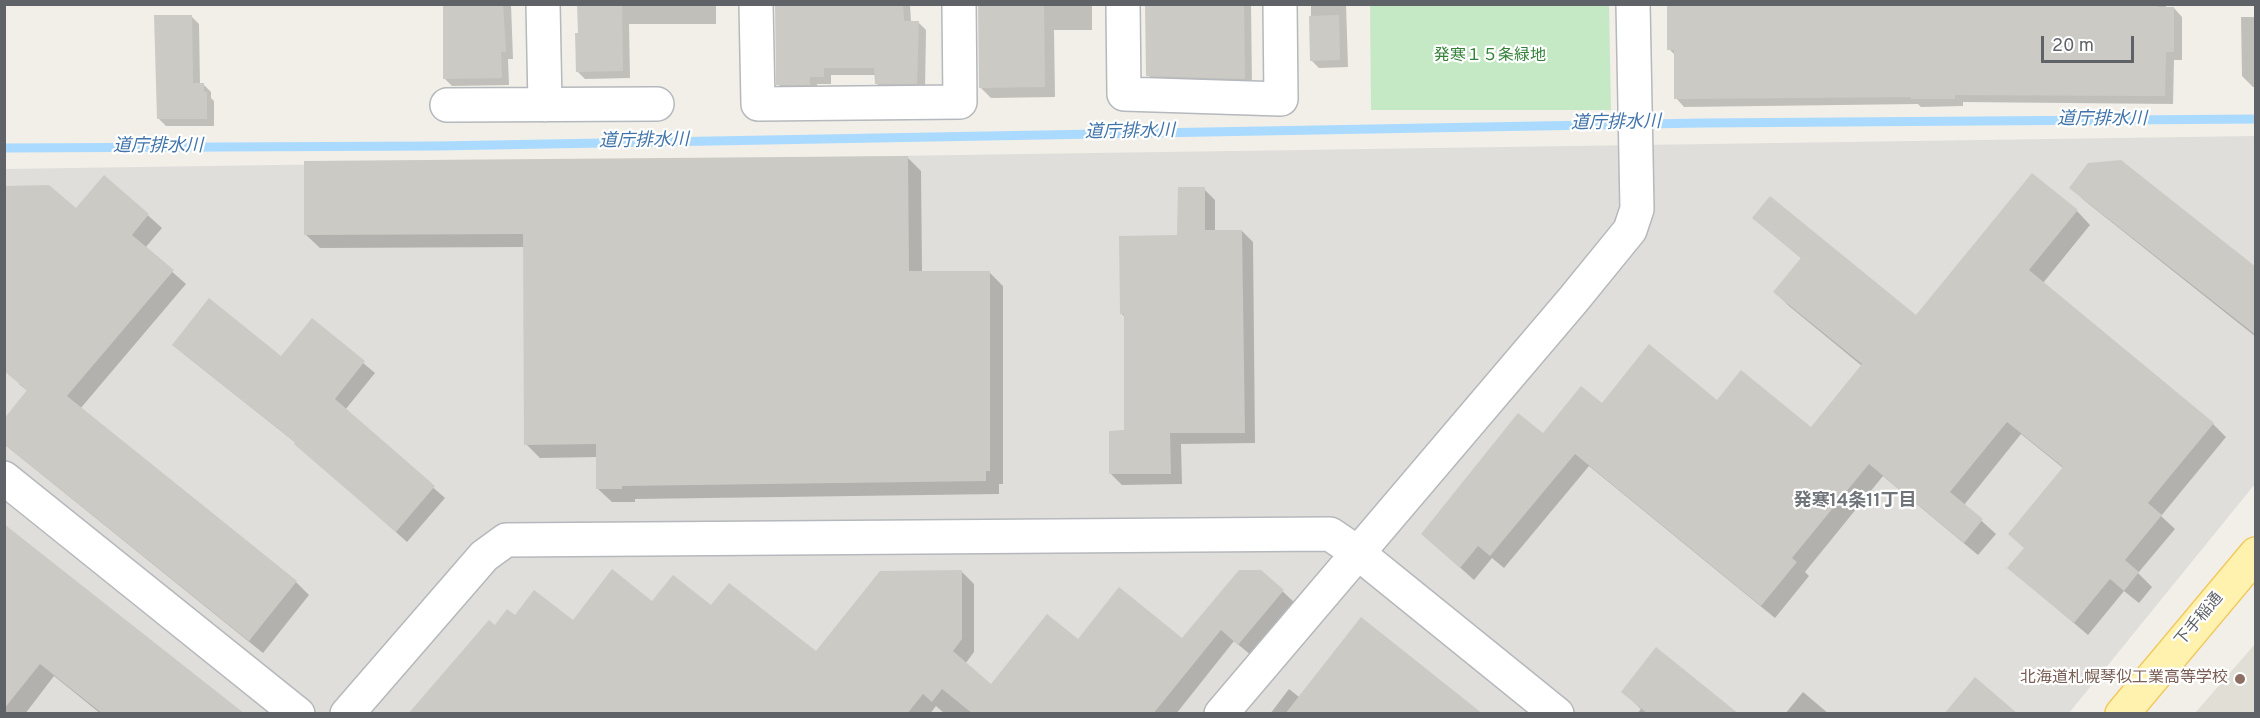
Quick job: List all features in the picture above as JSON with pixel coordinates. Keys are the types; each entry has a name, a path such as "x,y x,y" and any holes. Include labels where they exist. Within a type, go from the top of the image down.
{"main road":[{"name":"下手稲通","path":"2122,714 2256,554"}],"street":[{"path":"543,4 544,105"},
{"path":"756,4 758,104 960,102 960,4"},
{"path":"1123,4 1124,94 1281,99 1280,4"},
{"path":"1221,714 1630,230 1637,209 1633,4"},
{"path":"447,105 657,104"},
{"path":"4,478 298,714"},
{"path":"347,714 484,556 506,540 1330,534 1358,553 1557,714"}],"shaded area":[{"path":"2255,136 2255,484 2069,713 5,713 4,169"},
{"name":"北海道札幌琴似工業高等学校","path":"2255,644 2255,713 2195,713"}],"green space":[{"name":"発寒１５条緑地","path":"1370,5 1609,5 1611,110 1371,110"}],"building":[{"path":"443,4 503,4 506,52 501,52 502,78 443,79"},
{"path":"577,4 622,4 623,71 576,72"},
{"path":"775,4 903,4 904,21 919,21 917,84 875,84 874,68 824,68 824,77 810,77 810,85 776,85"},
{"path":"978,4 1044,4 1045,87 979,88"},
{"path":"1145,4 1244,4 1245,79 1146,76"},
{"path":"1667,4 2158,4 2158,7 2174,7 2174,52 2166,52 2165,96 1955,95 1955,99 1911,99 1911,97 1674,99 1674,50 1667,50"},
{"path":"154,15 192,15 193,83 204,83 204,92 207,92 207,119 157,119"},
{"path":"1339,15 1340,60 1310,61 1309,16"},
{"path":"908,156 909,271 990,271 990,471 986,471 986,481 622,486 622,489 596,489 596,444 524,445 523,234 304,235 304,161"},
{"path":"2121,160 2256,267 2256,335 2069,188 2088,163"},
{"path":"2032,173 2078,210 2029,270 2214,423 2148,503 2162,515 2125,560 2139,572 2124,591 2110,579 2074,623 2007,568 2024,548 2008,534 2063,467 2007,422 1950,492 1983,519 1964,543 1869,464 1792,558 1797,562 1761,606 1575,454 1490,556 1478,546 1460,568 1421,534 1518,413 1543,433 1581,386 1602,403 1649,344 1717,400 1741,370 1811,427 1862,364 1773,292 1801,258 1752,218 1770,196 1916,315"},
{"path":"104,175 149,214 132,235 174,270 67,396 297,581 249,641 4,444 4,419 27,390 4,371 4,186 49,185 76,208"},
{"path":"1178,187 1205,187 1205,230 1242,230 1245,433 1170,433 1171,474 1109,474 1109,431 1124,430 1124,314 1120,314 1119,236 1177,235"},
{"path":"209,298 281,356 312,318 365,361 335,399 435,486 396,532 294,444 295,442 172,345"},
{"path":"4,524 245,714 103,714 40,664 4,709"},
{"path":"612,569 652,601 673,575 711,605 729,583 816,651 880,571 962,570 962,639 953,651 991,684 1047,614 1078,639 1119,587 1182,638 1239,570 1261,570 1284,590 1238,645 1221,630 1153,714 973,714 942,689 932,702 923,694 907,714 408,714 489,620 495,625 507,609 515,615 534,590 573,620"},
{"path":"1361,617 1483,714 1285,714"},
{"path":"1656,647 1739,714 1648,714 1621,692"},
{"path":"1975,677 2018,714 1944,714"}],"waterway":[{"name":"道庁排水川","path":"4,148 437,146 1702,123 2256,119"}],"place":[{"name":"北海道札幌琴似工業高等学校","path":"2240,679"}],"district":[{"name":"発寒14条11丁目","path":"1855,502"}]}
